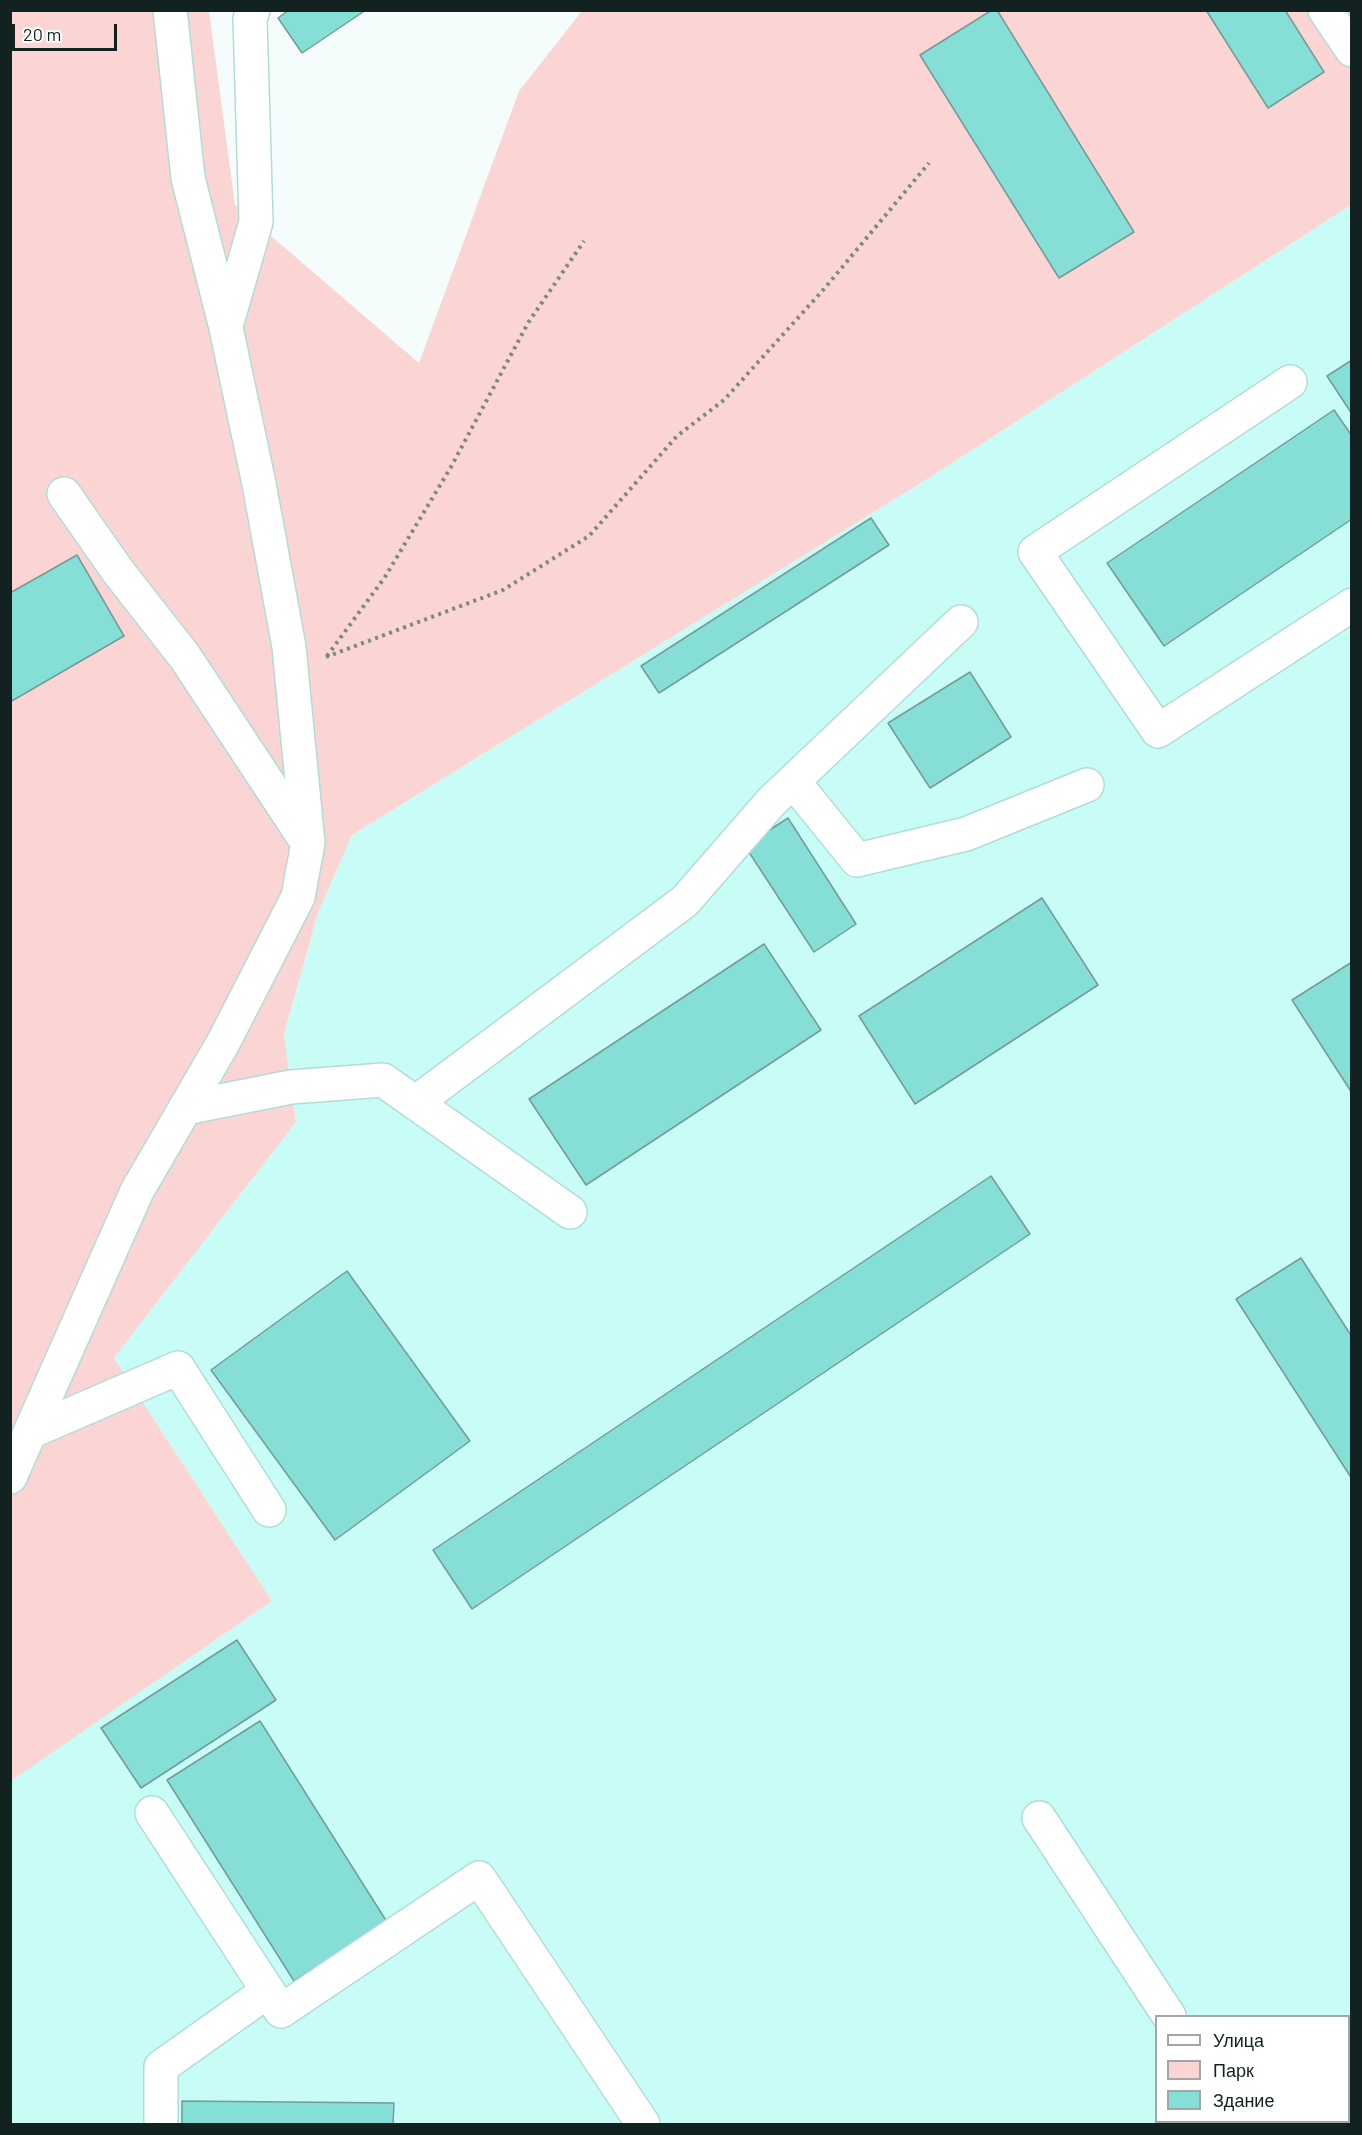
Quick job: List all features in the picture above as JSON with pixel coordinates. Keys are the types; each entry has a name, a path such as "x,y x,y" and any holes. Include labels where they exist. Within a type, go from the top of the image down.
{"lane":[{"path":"10,1477 137,1191 223,1044 298,897 308,843 289,647 260,484 226,328 188,178 170,10"},
{"path":"226,328 256,222 250,19 253,10"},
{"path":"1325,10 1352,50"},
{"path":"1290,382 1035,552 1158,731 1352,605"},
{"path":"64,494 117,570 185,657 308,843"},
{"path":"415,1103 685,900 793,781 961,622"},
{"path":"793,781 857,860 966,834 1087,785"},
{"path":"186,1108 291,1087 382,1080 570,1212"},
{"path":"30,1432 178,1368 269,1510"},
{"path":"152,1813 280,2011 479,1878 643,2124"},
{"path":"1038,1818 1168,2015"},
{"path":"161,2124 161,2067 268,1991"}],"path":[{"path":"327,656 503,591 589,536 677,436 732,391 824,289 928,163"},
{"path":"292,687 327,656 385,577 451,467 528,322 584,241"}],"shaded area":[{"path":"1351,205 1351,2124 11,2124 10,1781 272,1601 114,1358 296,1122 284,1034 318,913 352,835 932,476"}],"green space":[{"path":"11,11 209,11 235,205 419,363 519,91 582,11 1351,11 1351,205 932,476 352,835 318,913 284,1034 296,1122 114,1358 272,1601 11,1781"}],"building":[{"path":"289,10 366,10 302,53 278,18"},
{"path":"992,10 997,10 1134,232 1059,278 920,55"},
{"path":"1206,10 1285,10 1324,72 1268,108"},
{"path":"1352,360 1352,414 1327,376"},
{"path":"1334,410 1352,436 1352,519 1164,646 1107,563"},
{"path":"871,518 889,545 659,693 641,666"},
{"path":"77,555 124,636 10,702 10,593"},
{"path":"970,672 1011,737 930,788 888,723"},
{"path":"788,818 856,924 814,952 745,846"},
{"path":"1042,898 1098,985 915,1104 859,1016"},
{"path":"764,944 821,1030 586,1185 529,1099"},
{"path":"1352,962 1352,1093 1292,1000"},
{"path":"991,1176 1030,1234 472,1609 433,1550"},
{"path":"1301,1258 1352,1337 1352,1479 1236,1299"},
{"path":"347,1271 470,1441 335,1540 211,1370"},
{"path":"237,1640 276,1700 141,1788 101,1728"},
{"path":"260,1721 387,1922 294,1981 167,1780"},
{"path":"182,2101 394,2103 393,2124 182,2124"}]}
